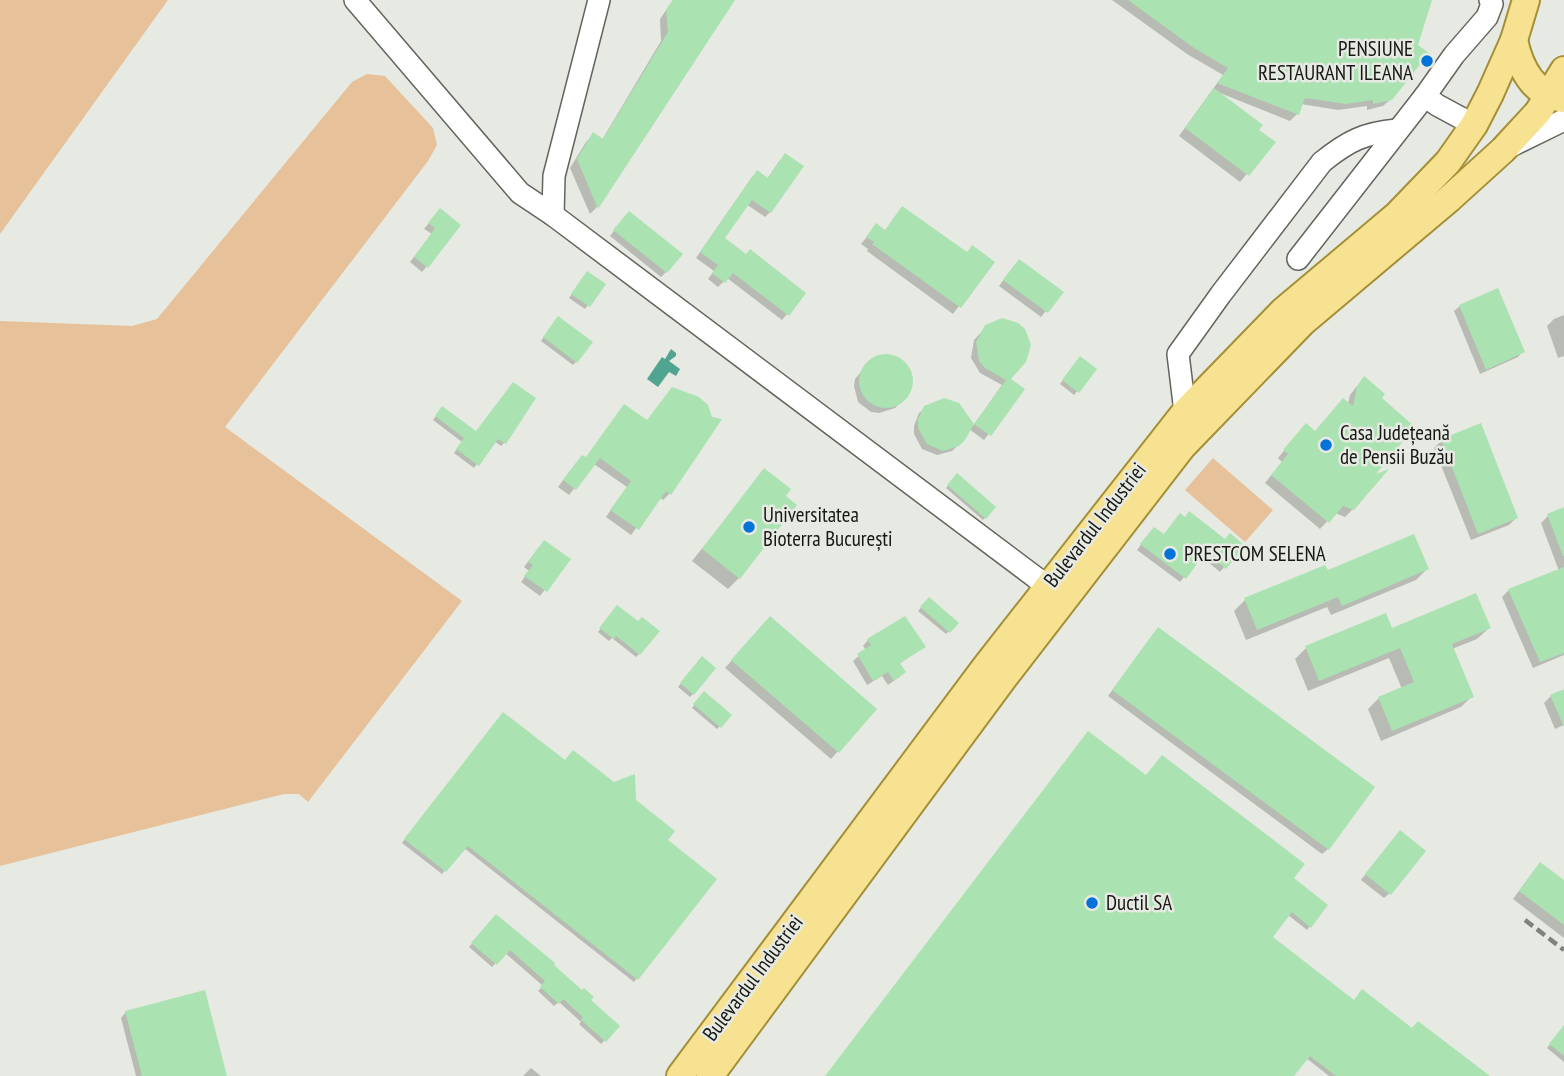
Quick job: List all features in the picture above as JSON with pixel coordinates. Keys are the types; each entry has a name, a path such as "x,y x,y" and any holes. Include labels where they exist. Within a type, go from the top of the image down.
{"main road":[{"name":"Bulevardul Industriei","path":"710,1076 1185,412 1283,311 1388,223 1428,184 1474,125 1514,40 1528,3"},
{"path":"1514,40 1524,72 1534,84 1557,98"},
{"name":"Bulevardul Industriei","path":"680,1076 1055,592 1182,447 1303,322 1449,199 1557,98 1564,70"}],"street":[{"path":"355,0 520,193 1055,592"},
{"path":"553,215 554,176 599,0"},
{"path":"1297,260 1454,55 1487,17 1492,4 1490,0"},
{"path":"1425,96 1474,125"},
{"path":"1503,150 1564,120"},
{"path":"1185,412 1178,354 1221,294 1322,162 1355,139 1371,133 1397,130"}],"shaded area":[{"path":"0,0 168,0 0,234"},
{"path":"367,74 385,76 433,128 437,145 428,161 225,427 462,601 308,802 299,794 284,794 0,866 0,321 132,326 157,319 352,82"},
{"path":"671,349 676,356 669,361 680,369 676,376 669,372 658,387 647,379"},
{"path":"1213,458 1273,510 1245,542 1185,490"}],"building":[{"path":"673,0 735,0 598,209 577,159 593,132 603,139 668,32 666,10"},
{"path":"1128,0 1432,0 1418,45 1429,53 1392,100 1373,104 1373,100 1346,104 1305,98 1299,115 1217,83 1228,68 1194,48"},
{"path":"1214,88 1263,125 1259,130 1276,142 1249,176 1185,128"},
{"path":"785,153 804,166 771,213 752,200 725,238 746,254 750,249 806,293 789,316 733,273 725,283 712,273 718,265 700,252 757,170 768,178"},
{"path":"902,206 967,252 972,245 995,262 961,308 866,237 876,223 885,230"},
{"path":"440,208 461,225 428,268 414,257 435,228 428,223"},
{"path":"629,211 683,254 667,273 613,230"},
{"path":"1019,259 1064,292 1048,313 1003,280"},
{"path":"587,271 606,284 590,307 571,294"},
{"path":"1498,288 1525,352 1486,370 1459,305"},
{"path":"558,316 593,342 577,363 543,337"},
{"path":"1002,318 1018,323 1025,329 1031,345 1026,362 1011,379 1025,389 991,436 974,424 1006,380 985,368 979,361 976,342 985,325"},
{"path":"891,354 901,358 909,366 913,381 909,396 901,404 881,408 871,404 863,396 859,376 863,366 871,358"},
{"path":"1080,356 1097,369 1079,393 1062,380"},
{"path":"1364,376 1385,394 1382,398 1415,427 1376,474 1389,469 1354,510 1343,506 1329,523 1271,475 1288,454 1283,450 1306,423 1315,431 1343,398 1353,406 1357,386"},
{"path":"513,382 536,398 506,444 498,439 479,466 456,449 464,438 435,416 442,406 476,431"},
{"path":"672,387 699,397 708,405 712,417 722,419 671,495 666,491 639,530 610,510 631,481 600,458 576,490 563,480 582,455 586,457 624,404 647,420"},
{"path":"944,398 959,403 974,424 959,446 943,451 927,444 918,428 918,419 924,406"},
{"path":"1481,423 1518,518 1478,534 1441,439"},
{"name":"Universitatea Bioterra București","path":"764,468 791,489 786,496 797,505 740,579 702,549"},
{"path":"957,473 996,507 986,519 947,485"},
{"path":"1564,507 1564,556 1563,556 1547,514"},
{"path":"1189,511 1225,539 1230,533 1245,546 1226,569 1208,554 1204,560 1201,558 1186,579 1140,544 1154,527 1164,534 1180,513 1185,517"},
{"path":"1414,534 1429,569 1342,606 1338,597 1257,630 1244,598 1325,565 1328,570"},
{"path":"544,540 571,559 547,592 524,576 533,565 528,562"},
{"path":"1564,567 1564,653 1540,662 1508,589"},
{"path":"1476,593 1491,628 1452,644 1474,697 1392,731 1378,697 1414,682 1400,648 1319,681 1305,646 1386,613 1392,628"},
{"path":"929,597 959,623 950,633 920,607"},
{"path":"617,605 638,621 642,617 660,631 640,655 616,636 614,639 599,628"},
{"path":"770,616 877,709 839,753 731,660"},
{"path":"905,616 926,647 900,663 906,672 894,681 888,672 873,681 857,654 871,645 867,639"},
{"path":"1158,627 1375,787 1329,850 1112,690"},
{"path":"702,656 716,668 694,695 680,683"},
{"path":"1564,689 1564,727 1550,695"},
{"path":"704,691 732,715 721,728 693,704"},
{"path":"503,712 565,760 573,750 614,782 635,774 636,800 675,831 668,840 717,879 638,980 468,846 446,872 404,839"},
{"name":"Ductil SA","path":"1088,731 1146,775 1162,755 1305,864 1294,878 1328,905 1311,928 1292,912 1273,937 1354,1000 1362,989 1412,1028 1418,1021 1490,1076 1336,1076 1310,1056 1294,1076 825,1076"},
{"path":"1400,830 1426,851 1391,895 1365,874"},
{"path":"1540,862 1564,880 1564,925 1519,891"},
{"path":"496,914 555,963 554,965 582,990 584,988 594,997 591,1000 620,1026 606,1042 581,1020 583,1017 563,999 559,1004 540,987 545,981 510,950 497,965 471,943"},
{"path":"205,990 227,1076 142,1076 125,1011"},
{"path":"1564,1025 1564,1056 1549,1044"}],"railway":[{"path":"1525,920 1564,950"}],"place":[{"name":"PENSIUNE RESTAURANT ILEANA","path":"1427,61"},
{"name":"Casa Județeană de Pensii Buzău","path":"1326,445"},
{"name":"Universitatea Bioterra București","path":"749,527"},
{"name":"PRESTCOM SELENA","path":"1170,554"},
{"name":"Ductil SA","path":"1092,903"}]}
